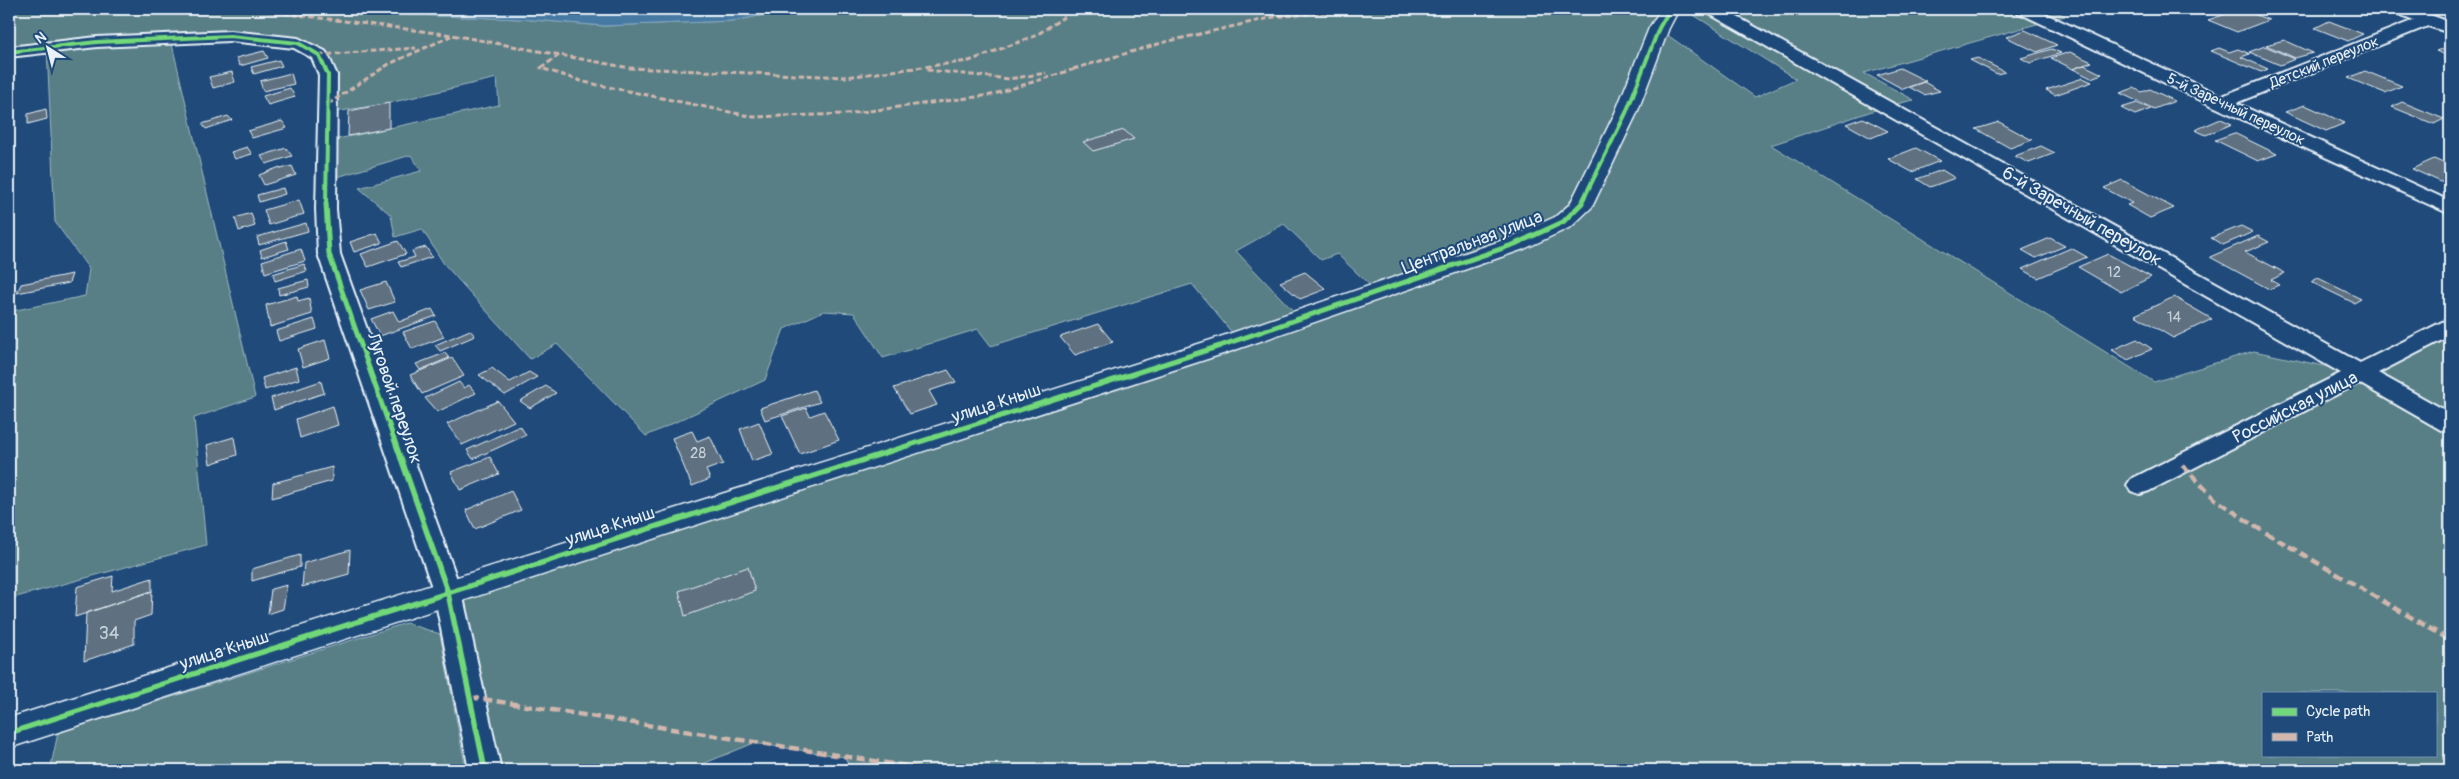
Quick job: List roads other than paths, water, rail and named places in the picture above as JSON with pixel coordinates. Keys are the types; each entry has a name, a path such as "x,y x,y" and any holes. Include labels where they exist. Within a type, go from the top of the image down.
{"street":[{"name":"Центральная улица","path":"1220,346 1515,244 1563,222 1580,207 1626,113 1659,28 1670,9"},
{"name":"6-й Заречный переулок","path":"1712,9 2450,424"},
{"name":"5-й Заречный переулок","path":"2023,9 2220,103 2450,208"},
{"path":"2399,9 2450,28"},
{"name":"Детский переулок","path":"2220,103 2428,20"},
{"name":"Луговой переулок","path":"9,52 97,42 230,36 298,43 319,55 328,75 326,209 329,254 448,593 485,770"},
{"name":"Российская улица","path":"2140,486 2450,327"},
{"name":"улица Кныш","path":"9,733 1220,346"}],"water":[{"path":"251,9 797,9 732,21 604,26 521,19"}]}
